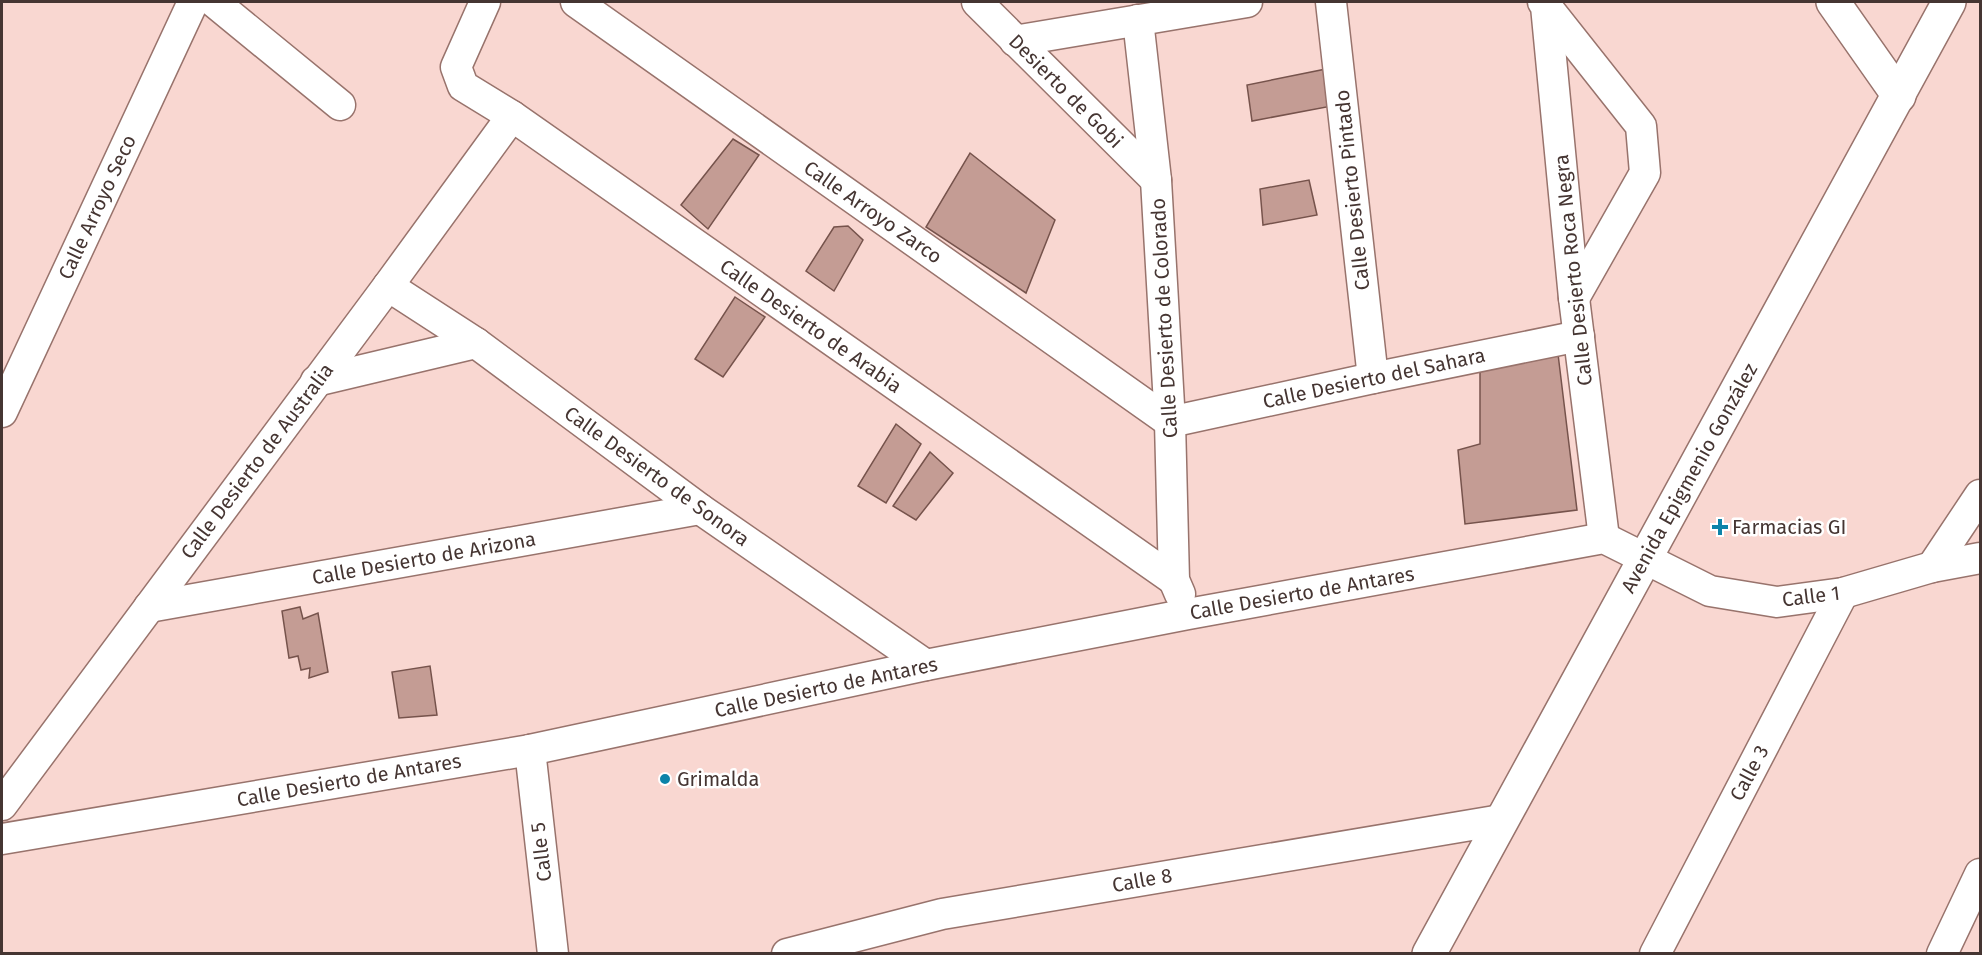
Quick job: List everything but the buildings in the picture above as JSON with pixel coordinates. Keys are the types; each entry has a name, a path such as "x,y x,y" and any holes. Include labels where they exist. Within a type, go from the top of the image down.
{"street":[{"name":"Calle Arroyo Seco","path":"2,412 194,2"},
{"path":"214,2 340,105"},
{"name":"Calle Desierto de Arabia","path":"485,2 456,67 463,86 512,116 1174,580"},
{"name":"Calle Arroyo Zarco","path":"576,2 1170,422"},
{"name":"Desierto de Gobi","path":"976,2 1156,180"},
{"path":"1015,40 1247,2"},
{"name":"Calle Desierto Pintado","path":"1331,2 1373,378"},
{"path":"1833,2 1899,96"},
{"name":"Avenida Epigmenio González","path":"1429,954 1949,2"},
{"path":"1544,4 1641,126 1645,174 1574,298"},
{"name":"Calle Desierto Roca Negra","path":"1544,4 1574,298 1604,538"},
{"name":"Calle Desierto de Colorado","path":"1138,20 1156,180 1170,422 1174,580 1188,614"},
{"name":"Calle Desierto de Australia","path":"2,805 512,116"},
{"name":"Calle Desierto de Sonora","path":"388,286 476,343 700,509 926,665"},
{"name":"Calle Desierto del Sahara","path":"1170,422 1579,336"},
{"path":"316,381 476,343"},
{"path":"1932,567 1980,495"},
{"name":"Calle Desierto de Arizona","path":"149,607 700,509"},
{"path":"1604,538 1645,558"},
{"name":"Calle Desierto de Antares","path":"2,839 530,750 926,665 1188,614 1604,538"},
{"name":"Calle 1","path":"1645,558 1710,591 1777,602 1843,593 1932,567 1980,558"},
{"name":"Calle 3","path":"1655,954 1843,593"},
{"name":"Calle 5","path":"530,750 553,954"},
{"name":"Calle 8","path":"787,954 942,914 1501,820"},
{"path":"1942,954 1980,874"}],"place":[{"name":"Farmacias GI","path":"1720,527"},
{"name":"Grimalda","path":"665,779"}]}
